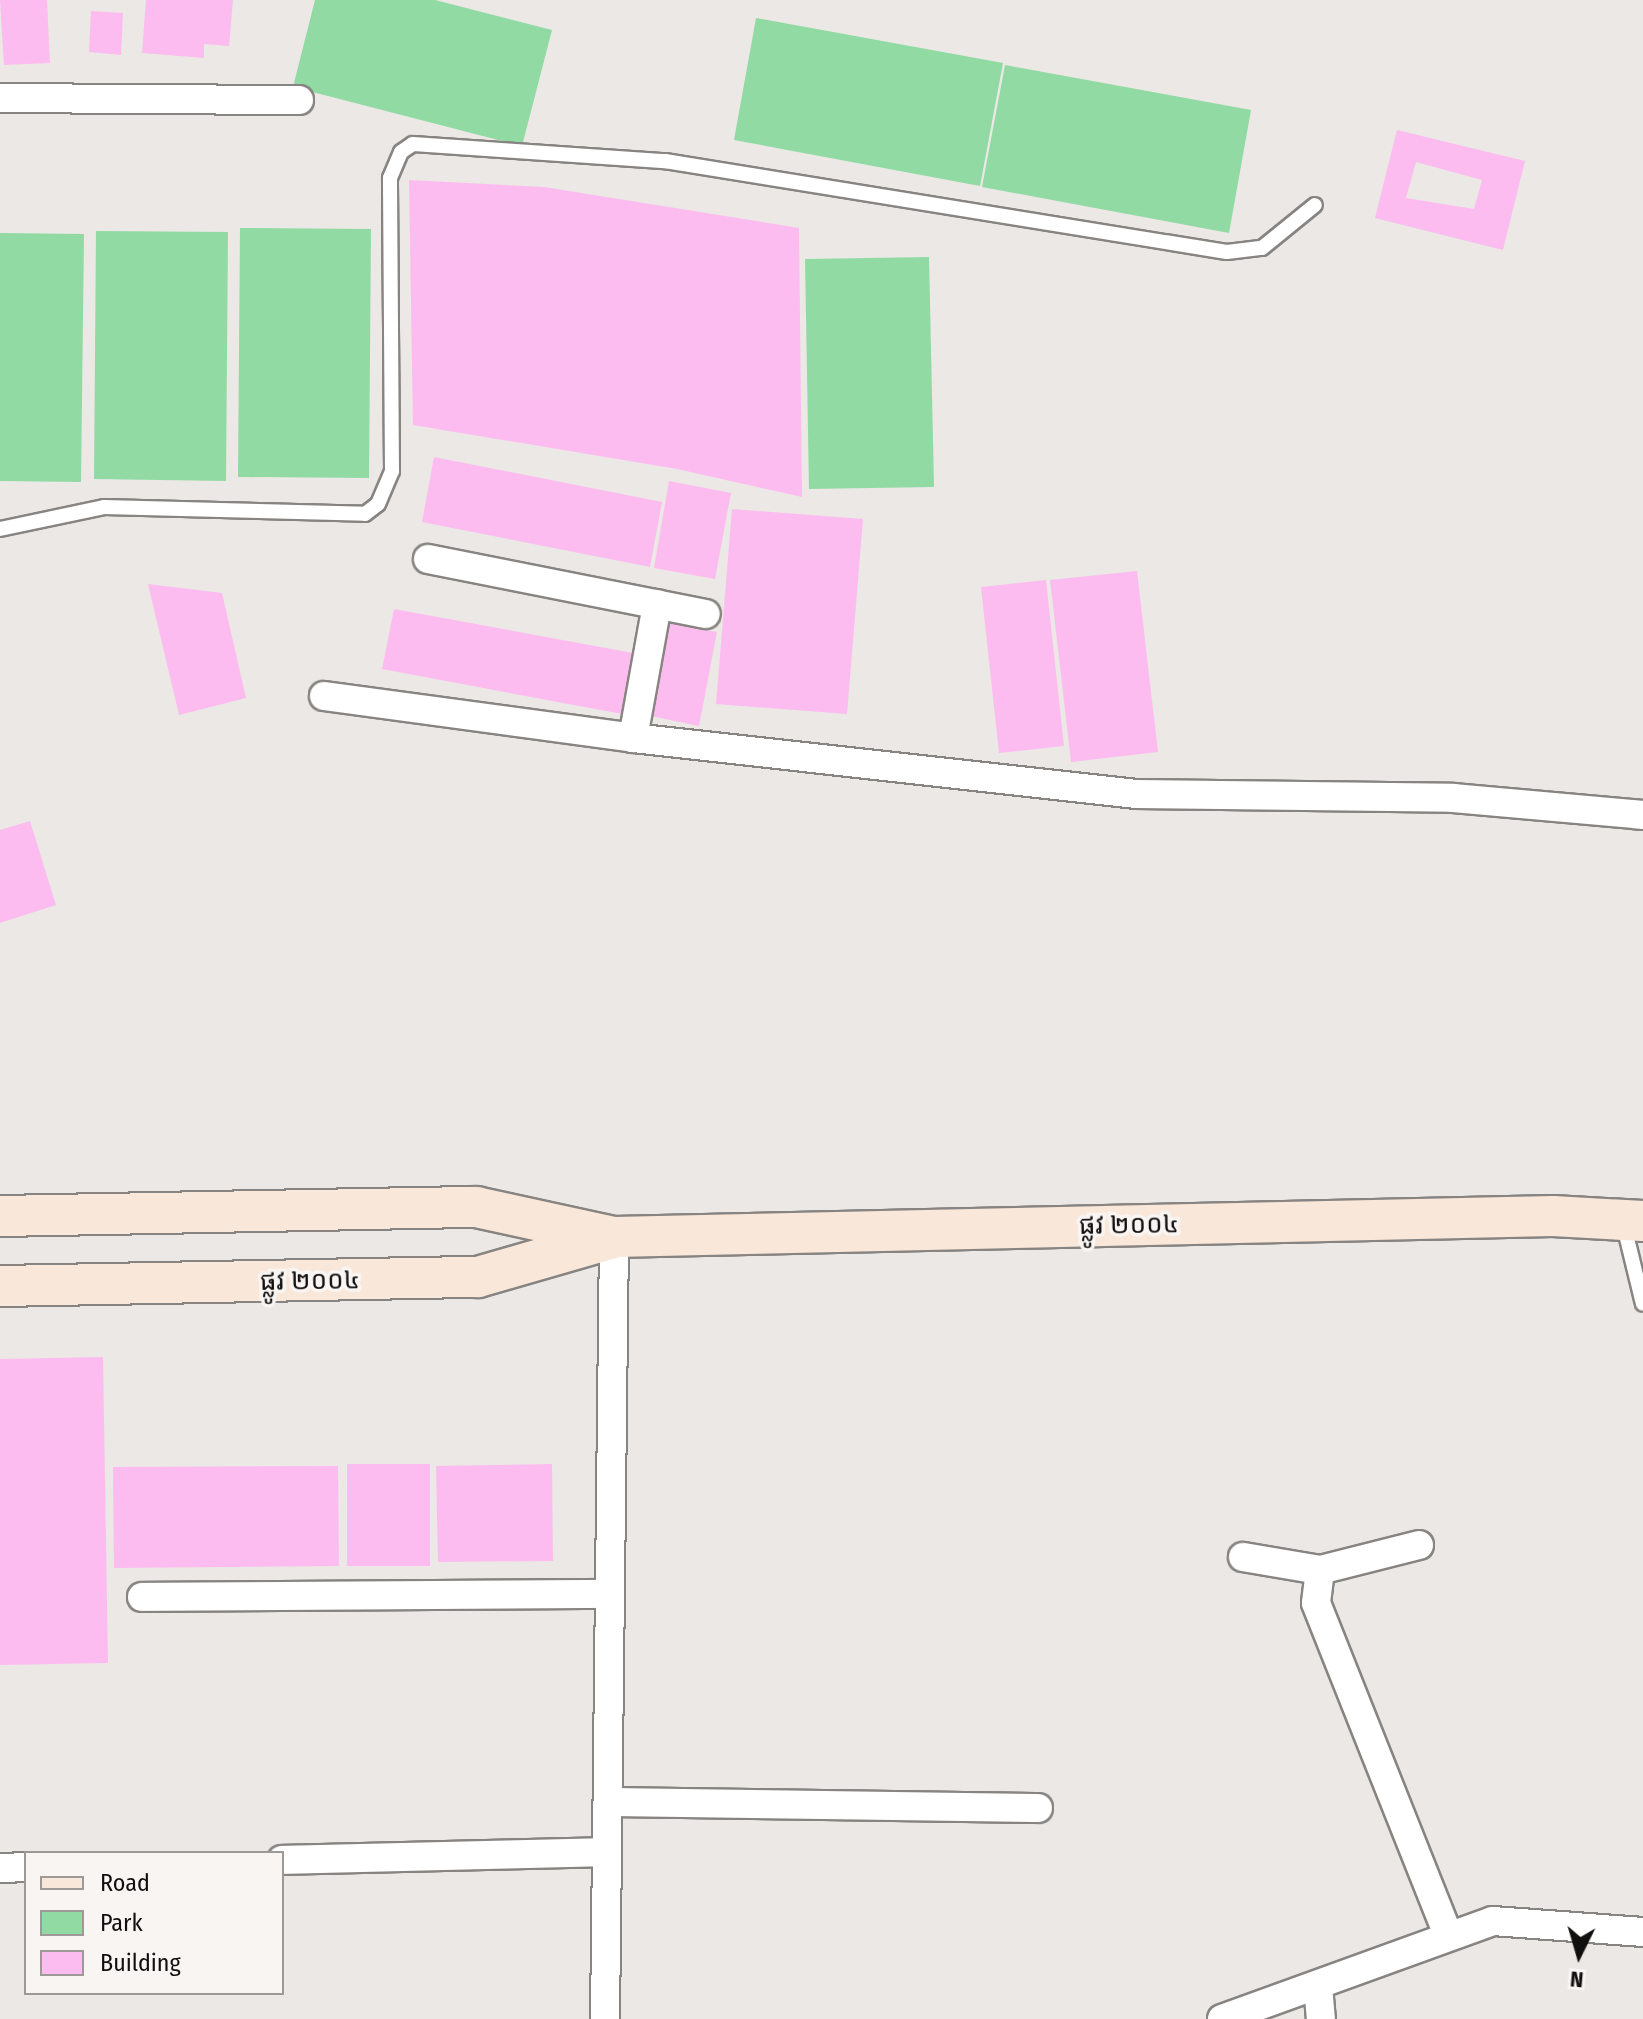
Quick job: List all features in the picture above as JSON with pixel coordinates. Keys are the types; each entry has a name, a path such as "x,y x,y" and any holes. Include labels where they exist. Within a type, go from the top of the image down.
{"main road":[{"name":"ផ្លូវ ២០០៤","path":"0,1216 476,1207 614,1237 1632,1219"},
{"name":"ផ្លូវ ២០០៤","path":"0,1286 478,1277 614,1237"}],"street":[{"path":"0,98 299,100"},
{"path":"428,559 706,614"},
{"path":"633,738 657,604"},
{"path":"324,696 633,738 1136,794 1453,798 1643,815"},
{"path":"605,2019 614,1237"},
{"path":"1243,1557 1320,1570 1419,1545"},
{"path":"1320,1570 1316,1603 1448,1935"},
{"path":"142,1597 610,1594"},
{"path":"608,1802 1038,1808"},
{"path":"284,1860 607,1852"},
{"path":"0,1868 24,1867"},
{"path":"1222,2019 1493,1921 1643,1932"},
{"path":"1318,1986 1321,2019"}],"lane":[{"path":"0,529 104,507 365,514 378,504 392,471 390,178 401,152 413,144 665,161 1227,252 1262,248 1315,205"},
{"path":"1632,1219 1643,1304"}],"green space":[{"path":"315,0 435,0 552,30 522,146 293,87"},
{"path":"756,18 1003,63 980,186 734,140"},
{"path":"1005,65 1251,110 1229,233 982,187"},
{"path":"240,228 371,229 369,478 238,477"},
{"path":"96,231 228,232 226,481 94,479"},
{"path":"0,233 84,234 81,482 0,481"},
{"path":"929,257 934,487 809,489 805,259"}],"building":[{"path":"0,0 47,0 50,63 4,65"},
{"path":"146,0 233,0 229,46 204,44 204,58 142,53"},
{"path":"91,11 123,13 121,55 89,52"},
{"path":"1397,130 1525,161 1503,250 1375,218","holes":["1416,162 1482,180 1474,209 1406,198"]},
{"path":"409,180 544,187 799,228 802,497 677,469 413,425"},
{"path":"434,457 662,502 650,567 422,522"},
{"path":"669,481 731,493 715,579 654,568"},
{"path":"732,509 863,519 847,714 716,704"},
{"path":"1137,571 1158,752 1071,762 1050,580"},
{"path":"1046,580 1064,746 999,753 981,587"},
{"path":"148,584 222,593 246,698 179,715"},
{"path":"394,609 633,653 622,714 382,669"},
{"path":"669,623 717,632 699,726 651,716"},
{"path":"30,821 56,905 0,923 0,830"},
{"path":"103,1357 108,1663 0,1665 0,1359"},
{"path":"347,1464 430,1464 430,1566 347,1566"},
{"path":"552,1464 553,1561 438,1562 436,1466"},
{"path":"338,1466 339,1566 114,1568 113,1467"}]}
